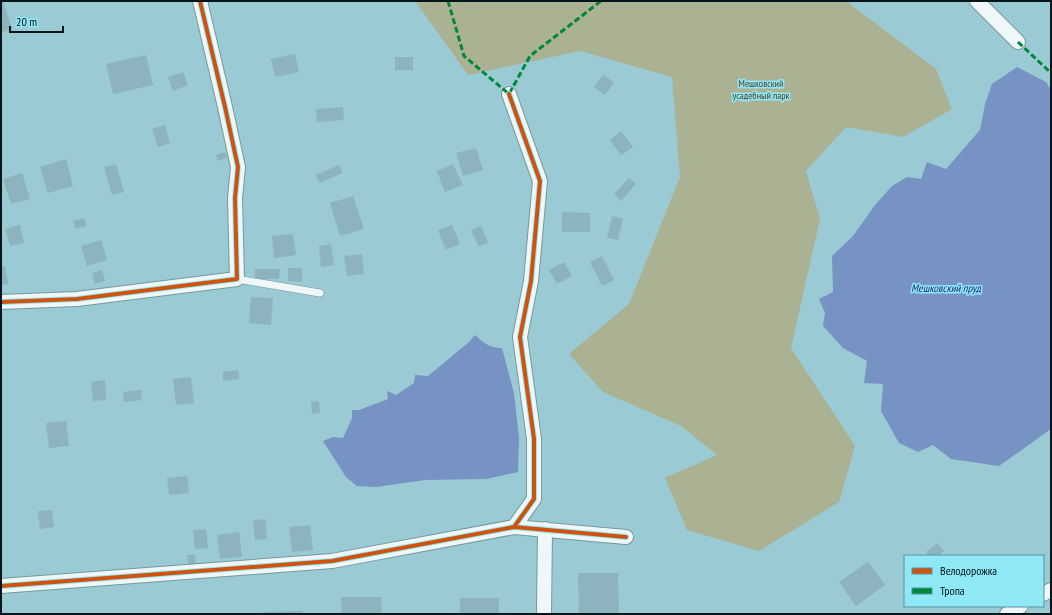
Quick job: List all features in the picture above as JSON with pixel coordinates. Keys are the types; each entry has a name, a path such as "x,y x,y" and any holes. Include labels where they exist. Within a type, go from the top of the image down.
{"street":[{"path":"1,302 76,299 237,279 235,198 238,167 226,107 200,1"},
{"path":"977,1 1018,42"},
{"path":"509,94 540,181 531,281 520,337 534,439 534,499 514,527"},
{"path":"1,586 332,561 514,527 626,537"},
{"path":"544,614 545,529"},
{"path":"1007,614 1019,607"}],"lane":[{"path":"237,279 320,293"}],"green space":[{"name":"Мешковский усадебный парк","path":"415,1 846,1 936,69 952,109 903,137 846,127 806,171 820,219 791,348 855,446 839,502 759,551 687,530 665,478 717,455 681,426 603,392 569,354 629,304 680,177 672,77 580,51 468,75"}],"water":[{"name":"Мешковский пруд","path":"1017,67 1046,82 1051,90 1051,429 999,466 951,459 933,445 918,452 899,443 881,411 883,384 864,383 867,361 843,348 823,326 825,313 819,299 833,292 832,256 853,236 875,205 892,186 907,177 921,179 927,162 946,169 980,130 985,104 992,84"},
{"path":"475,335 487,344 502,348 514,393 519,438 518,472 486,479 425,480 376,487 357,486 346,477 323,441 333,437 343,438 352,418 352,410 359,410 388,399 387,391 396,395 414,383 415,375 428,376 469,342"}],"building":[{"path":"1,1 3,1 12,29 1,33"},
{"path":"295,54 299,72 275,77 271,59"},
{"path":"146,55 153,85 113,94 106,64"},
{"path":"395,57 413,57 413,70 395,70"},
{"path":"183,72 188,85 173,91 168,77"},
{"path":"603,75 614,82 605,95 594,87"},
{"path":"343,107 344,120 317,122 316,109"},
{"path":"165,125 170,143 158,147 152,129"},
{"path":"621,131 633,147 621,155 610,140"},
{"path":"476,148 483,170 463,176 456,153"},
{"path":"225,152 227,158 218,161 216,155"},
{"path":"66,159 73,186 48,193 40,167"},
{"path":"116,164 124,192 112,195 104,167"},
{"path":"453,164 463,185 445,192 437,171"},
{"path":"339,165 343,173 319,183 316,175"},
{"path":"22,173 30,199 11,204 3,179"},
{"path":"629,178 636,184 621,201 614,194"},
{"path":"353,196 364,229 340,236 330,203"},
{"path":"562,212 590,213 590,232 562,232"},
{"path":"612,216 623,219 618,240 607,238"},
{"path":"84,218 87,226 76,229 73,221"},
{"path":"20,225 24,243 10,246 5,229"},
{"path":"452,225 460,244 446,250 438,230"},
{"path":"481,226 488,243 478,246 471,230"},
{"path":"293,234 296,255 274,258 272,236"},
{"path":"101,240 107,260 87,266 81,246"},
{"path":"331,244 334,265 321,267 319,246"},
{"path":"362,254 364,274 347,276 344,256"},
{"path":"602,256 614,280 602,286 590,262"},
{"path":"564,262 572,276 557,284 549,270"},
{"path":"5,266 8,284 1,285 1,267"},
{"path":"288,268 302,268 302,282 288,281"},
{"path":"255,269 280,269 279,279 255,279"},
{"path":"102,270 105,281 95,284 92,273"},
{"path":"251,297 273,298 271,325 249,323"},
{"path":"238,370 239,379 223,381 223,372"},
{"path":"191,377 194,403 176,405 173,379"},
{"path":"105,380 106,400 93,401 91,382"},
{"path":"141,390 142,400 124,402 123,392"},
{"path":"319,401 320,413 312,414 311,402"},
{"path":"66,421 69,446 49,448 46,423"},
{"path":"187,476 189,493 169,495 167,478"},
{"path":"52,510 54,527 40,529 38,511"},
{"path":"265,519 267,539 255,540 253,520"},
{"path":"310,525 313,550 292,552 289,527"},
{"path":"206,529 208,548 195,549 193,530"},
{"path":"239,532 242,557 220,559 217,535"},
{"path":"937,543 944,551 939,555 928,555 926,552"},
{"path":"187,555 195,555 196,571 189,572"},
{"path":"868,562 885,585 856,606 839,582"},
{"path":"578,573 618,573 619,614 579,614"},
{"path":"341,597 381,597 382,614 342,614"},
{"path":"460,598 499,598 499,614 460,614"},
{"path":"303,611 303,614 263,614 263,612"}],"marked path":[{"path":"448,1 464,56 509,94 530,56 601,1"},
{"path":"1018,42 1051,73"}],"cycle path":[{"path":"1,302 77,299 237,279 235,198 238,167 200,1"},
{"path":"509,94 540,181 531,281 520,337 534,439 534,499 514,527"},
{"path":"1,586 332,561 514,527 626,537"}]}
